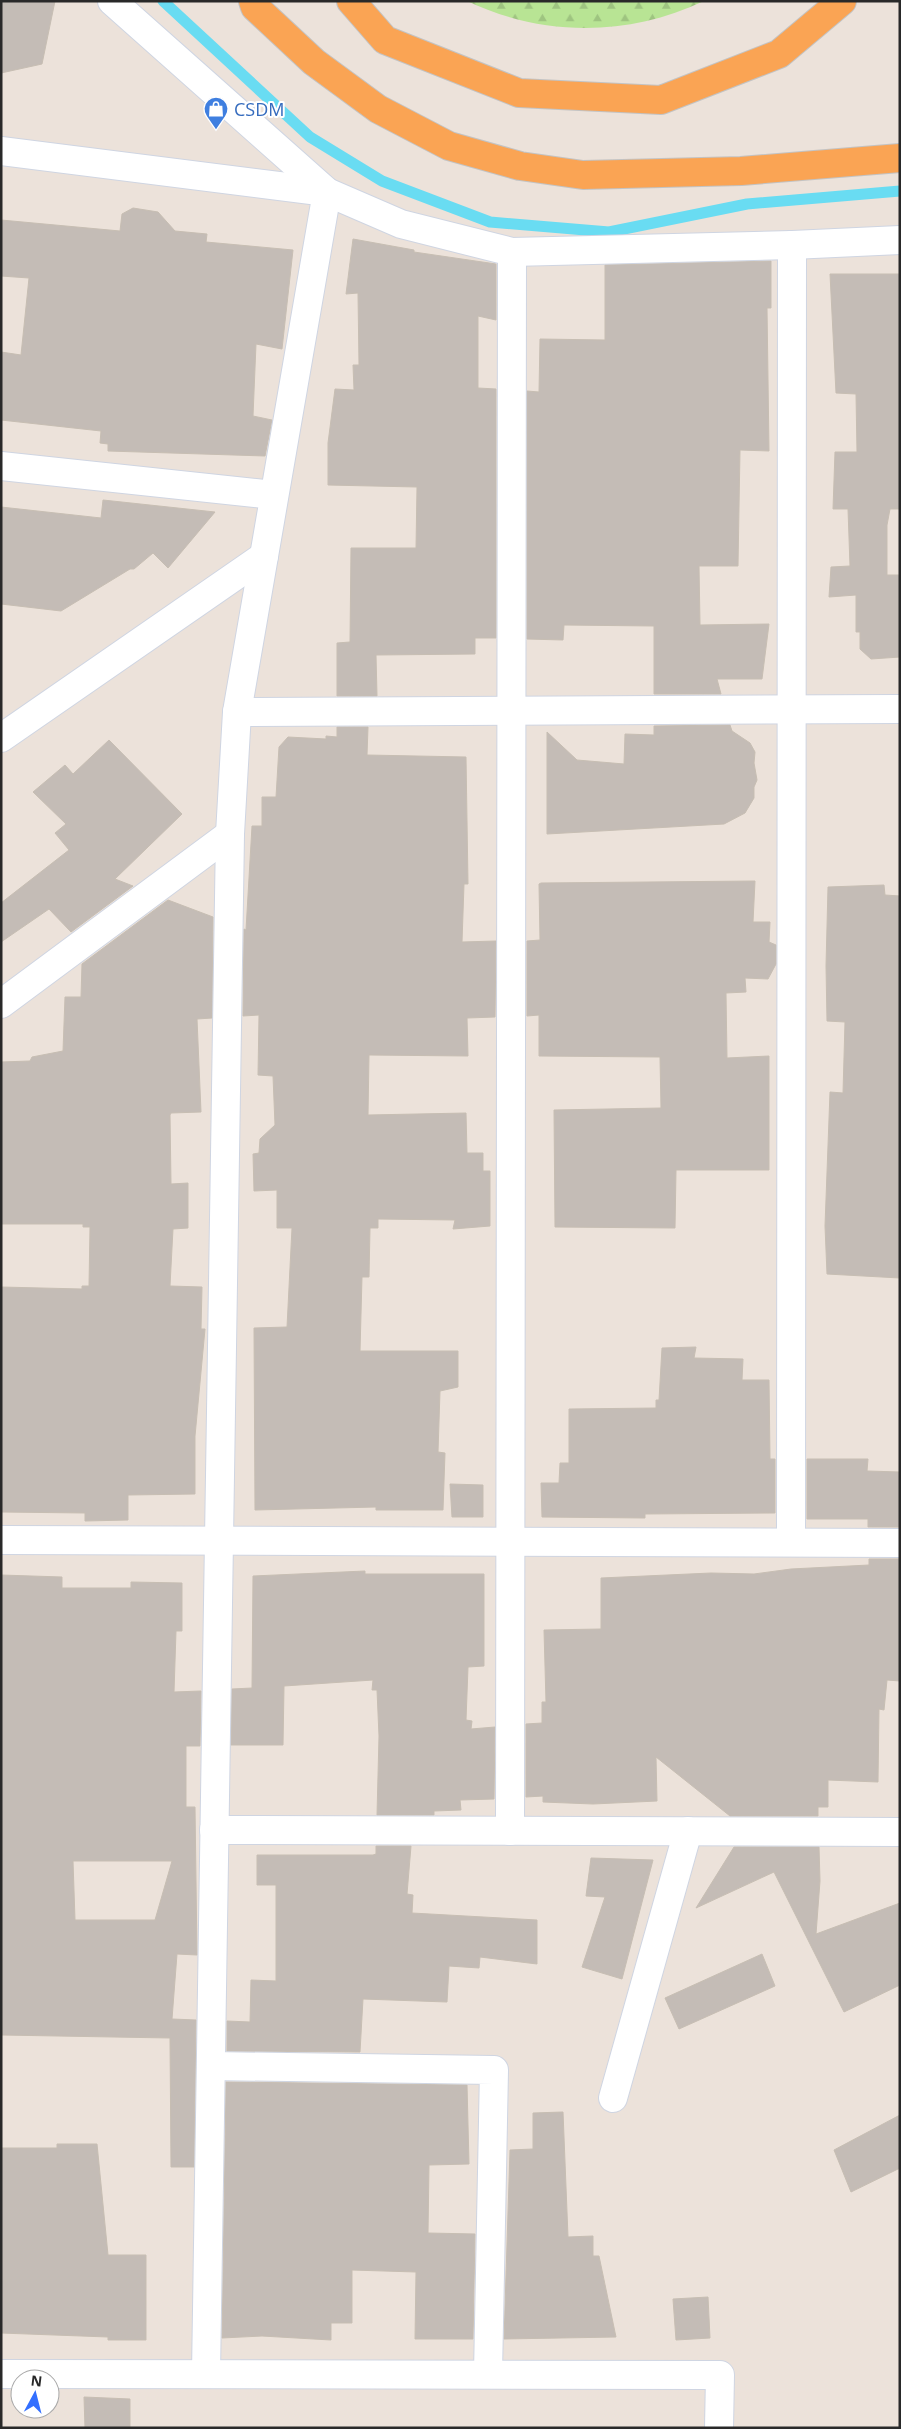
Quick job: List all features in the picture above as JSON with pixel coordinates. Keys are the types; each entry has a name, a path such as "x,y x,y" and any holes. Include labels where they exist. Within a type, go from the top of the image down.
{"highway":[{"path":"351,1 385,40 519,93 661,100 779,54 842,1"},
{"path":"252,3 314,62 378,109 449,146 520,166 583,175 741,171 900,158"}],"street":[{"path":"112,1 327,192"},
{"path":"1,151 327,192 401,224 512,252 792,245 900,240"},
{"path":"206,2374 230,834 237,712 327,192"},
{"path":"791,1542 792,245"},
{"path":"510,1831 512,252"},
{"path":"1,466 274,495"},
{"path":"1,738 264,556"},
{"path":"237,712 900,709"},
{"path":"1,1004 230,834"},
{"path":"1,1540 900,1542"},
{"path":"214,1830 900,1832"},
{"path":"613,2098 688,1831"},
{"path":"211,2066 494,2070 488,2374"},
{"path":"1,2374 720,2375 719,2428"}],"green space":[{"path":"467,1 704,1 675,13 646,21 616,26 585,28 525,21 496,13"}],"building":[{"path":"1,1 55,1 42,64 1,73"},
{"path":"133,208 158,212 175,231 207,234 206,242 293,250 282,349 256,344 253,416 272,420 265,456 108,451 108,444 100,443 101,431 1,420 1,352 21,355 29,278 1,276 1,220 120,231 122,214"},
{"path":"353,239 414,250 414,252 496,264 496,320 478,316 478,388 496,389 496,638 475,638 475,654 376,655 377,696 337,696 337,643 350,642 351,548 416,548 417,487 328,485 328,443 335,389 354,390 353,365 359,365 358,293 346,294"},
{"path":"771,261 771,308 767,308 769,451 740,450 738,566 699,566 700,625 769,624 762,679 717,679 721,694 654,694 654,626 564,625 563,640 527,639 527,391 539,392 540,339 605,340 605,265"},
{"path":"830,274 900,274 900,509 890,509 887,525 887,575 900,575 900,657 871,659 860,649 860,632 856,632 856,595 829,597 831,567 850,566 848,509 833,509 835,452 857,452 856,394 836,393"},
{"path":"103,500 215,512 168,568 153,553 134,569 130,569 61,611 1,604 1,507 101,518"},
{"path":"730,725 732,731 750,743 755,752 754,763 757,780 754,787 754,798 745,813 724,824 547,834 547,732 577,760 624,764 625,734 654,735 654,726"},
{"path":"337,727 368,727 367,755 466,757 468,884 464,884 462,942 496,941 495,1017 467,1018 468,1056 369,1055 368,1115 466,1113 467,1153 483,1153 483,1171 490,1171 490,1226 453,1229 455,1220 378,1219 378,1228 370,1228 369,1277 362,1277 360,1351 458,1351 458,1387 440,1391 438,1452 445,1453 443,1510 376,1510 376,1507 255,1510 254,1328 287,1327 292,1228 277,1228 277,1190 254,1191 253,1154 259,1153 260,1139 275,1125 273,1076 258,1075 259,1015 243,1016 244,929 246,930 252,826 262,826 262,797 276,797 279,747 288,737 326,739 326,736 337,737"},
{"path":"109,740 182,814 115,879 133,886 71,932 49,909 1,942 1,903 69,850 55,833 66,824 33,792 65,765 73,774"},
{"path":"755,881 753,922 770,922 769,942 776,945 776,964 768,979 745,978 746,992 726,993 727,1058 769,1056 769,1170 676,1170 675,1228 555,1227 554,1110 661,1108 660,1057 539,1056 539,1015 527,1016 527,941 540,940 539,884"},
{"path":"884,885 885,895 900,896 900,1278 827,1274 825,1226 830,1092 843,1093 845,1022 827,1021 828,887"},
{"path":"168,900 213,917 212,1018 197,1019 201,1112 171,1113 170,1115 171,1184 188,1183 188,1228 173,1229 170,1286 202,1287 201,1329 205,1329 195,1436 195,1494 128,1495 128,1520 85,1521 85,1513 1,1512 1,1287 82,1289 82,1286 89,1286 90,1227 83,1227 83,1224 1,1224 1,1062 30,1061 32,1057 63,1051 65,997 81,997 82,964"},
{"path":"696,1347 694,1358 743,1359 742,1380 769,1380 770,1459 775,1459 775,1513 645,1514 645,1518 542,1517 541,1483 559,1483 560,1463 569,1463 569,1409 656,1408 656,1400 659,1400 662,1348"},
{"path":"807,1459 868,1459 867,1471 900,1472 900,1527 868,1527 868,1519 807,1519"},
{"path":"450,1484 483,1485 483,1517 452,1517"},
{"path":"869,1559 900,1559 900,1681 887,1680 884,1710 879,1709 878,1782 828,1780 828,1807 818,1807 818,1816 730,1816 656,1757 657,1801 593,1804 543,1802 543,1796 526,1797 526,1724 542,1723 542,1702 546,1702 544,1630 601,1629 601,1578 711,1573 754,1574 791,1569 869,1565"},
{"path":"365,1571 365,1574 484,1574 484,1666 468,1667 466,1720 472,1721 471,1729 495,1727 494,1799 460,1800 461,1810 434,1811 434,1815 377,1815 379,1736 377,1690 372,1690 373,1680 284,1686 283,1745 231,1745 232,1689 252,1688 253,1576"},
{"path":"1,1575 62,1577 62,1588 131,1588 131,1582 182,1583 182,1631 176,1631 174,1692 201,1691 200,1746 186,1746 186,1807 195,1807 197,1955 177,1954 172,2019 196,2020 194,2167 171,2167 170,2038 2,2035","holes":["73,1861 172,1861 155,1920 75,1920"]},
{"path":"376,1846 411,1846 407,1894 413,1895 412,1913 537,1920 537,1964 480,1957 479,1968 449,1966 447,2002 363,1999 360,2052 227,2051 227,2021 250,2022 251,1980 276,1981 276,1885 257,1885 257,1855 373,1855 376,1854"},
{"path":"734,1847 819,1847 820,1881 816,1934 900,1903 900,1985 844,2012 774,1872 696,1908"},
{"path":"591,1858 653,1860 622,1979 582,1967 605,1897 586,1896"},
{"path":"762,1954 775,1986 679,2029 665,1998"},
{"path":"226,2082 467,2085 469,2164 429,2165 428,2233 475,2234 473,2339 415,2339 416,2272 352,2270 352,2323 331,2323 331,2340 262,2336 222,2338"},
{"path":"563,2112 568,2237 593,2236 593,2256 599,2256 616,2337 504,2339 510,2150 533,2149 533,2113"},
{"path":"900,2115 900,2168 851,2192 834,2150"},
{"path":"57,2144 97,2144 108,2255 146,2255 146,2340 108,2340 108,2337 1,2333 1,2148 57,2148"},
{"path":"708,2297 710,2338 676,2340 673,2299"},
{"path":"84,2397 130,2399 130,2428 85,2428"}],"waterway":[{"path":"163,1 310,137 382,181 490,222 609,232 747,204 900,191"}],"place":[{"name":"CSDM","path":"216,130"}]}
